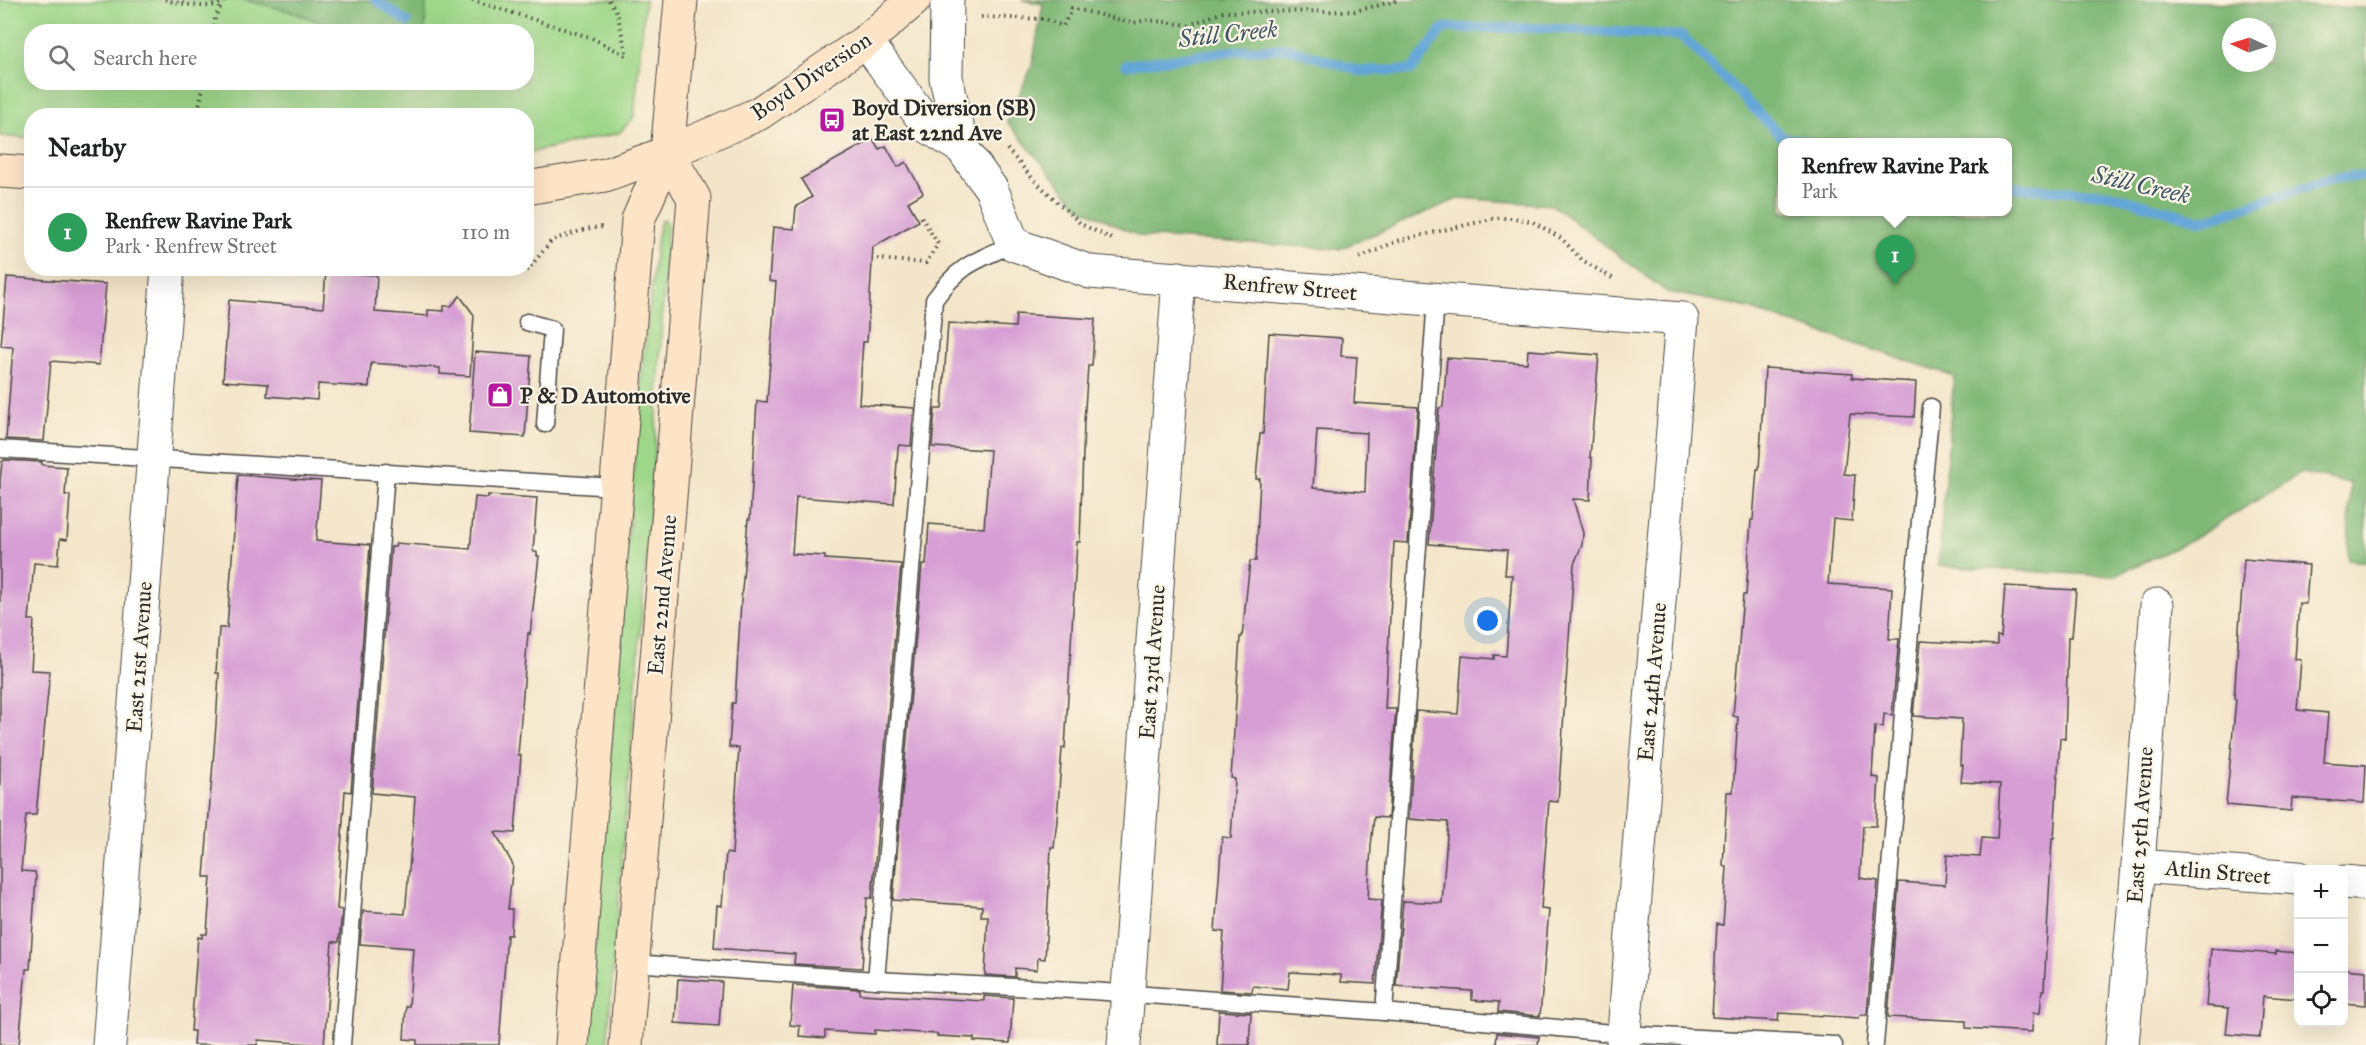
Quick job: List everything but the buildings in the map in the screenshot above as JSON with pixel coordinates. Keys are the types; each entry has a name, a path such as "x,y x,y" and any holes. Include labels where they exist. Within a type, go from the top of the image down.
{"street":[{"path":"572,1045 638,220 667,153 681,0"},
{"name":"Boyd Diversion","path":"667,153 758,114 866,41 914,0"},
{"path":"960,8 946,78 962,148"},
{"path":"866,41 929,127 962,148 992,190 1013,244"},
{"path":"534,187 604,175 667,153"},
{"name":"East 22nd Avenue","path":"626,1045 694,198 667,153"},
{"path":"0,171 24,172"},
{"name":"Renfrew Street","path":"1013,244 1090,272 1682,319"},
{"name":"East 21st Avenue","path":"109,1045 167,276"},
{"name":"East 23rd Avenue","path":"1125,1045 1179,278"},
{"name":"East 24th Avenue","path":"1623,1039 1682,319"},
{"name":"East 25th Avenue","path":"2122,1045 2157,605"},
{"name":"Atlin Street","path":"2138,866 2294,878"},
{"path":"2348,882 2366,884"}],"lane":[{"path":"876,980 934,300 965,265 1013,244"},
{"path":"1384,1012 1436,299"},
{"path":"527,322 552,329 545,424"},
{"path":"1875,1045 1914,573 1931,407"},
{"path":"0,449 615,487"},
{"path":"342,1045 386,472"},
{"path":"633,963 1384,1012 1623,1039 1834,1045"}],"path":[{"path":"165,0 197,6 224,2"},
{"path":"472,0 592,38 627,56 616,12 609,0"},
{"path":"960,8 1045,19 1063,26 1072,8 1133,22 1148,20 1189,25 1223,12 1355,11 1400,0"},
{"path":"215,24 215,18 224,2"},
{"path":"199,108 202,90"},
{"path":"1000,141 1034,179 1081,224 1121,243"},
{"path":"877,259 926,263 938,244 919,213"},
{"path":"1354,259 1363,258 1397,241 1496,218 1514,218 1533,222 1561,238 1582,260 1625,286 1636,314"},
{"path":"534,262 552,240 590,228 603,227"}],"green space":[{"path":"0,0 645,0 634,117 619,133 534,151 534,108 24,108 24,138 0,136"},
{"path":"244,0 426,0 425,24 326,24 290,11"},
{"path":"1022,0 2150,0 2366,8 2366,562 2348,560 2350,483 2301,473 2190,541 2114,576 1938,566 1954,376 1737,305 1667,292 1552,205 1460,198 1339,249 1139,236 1079,207 1007,122 1032,66 1043,4"},
{"path":"664,219 667,225 655,448 607,1045 587,1045 639,399 657,236 661,221"}],"waterway":[{"name":"Still Creek","path":"376,0 407,22"},
{"name":"Still Creek","path":"1126,65 1222,52 1288,48 1359,71 1412,70 1443,28 1544,28 1682,36 1781,136 1790,138"},
{"name":"Still Creek","path":"2012,187 2109,194 2202,221 2331,179 2366,176"}],"place":[{"name":"Boyd Diversion (SB) at East 22nd Ave","path":"832,120"},
{"name":"Renfrew Ravine Park","path":"1895,285"},
{"name":"P & D Automotive","path":"500,395"}]}
